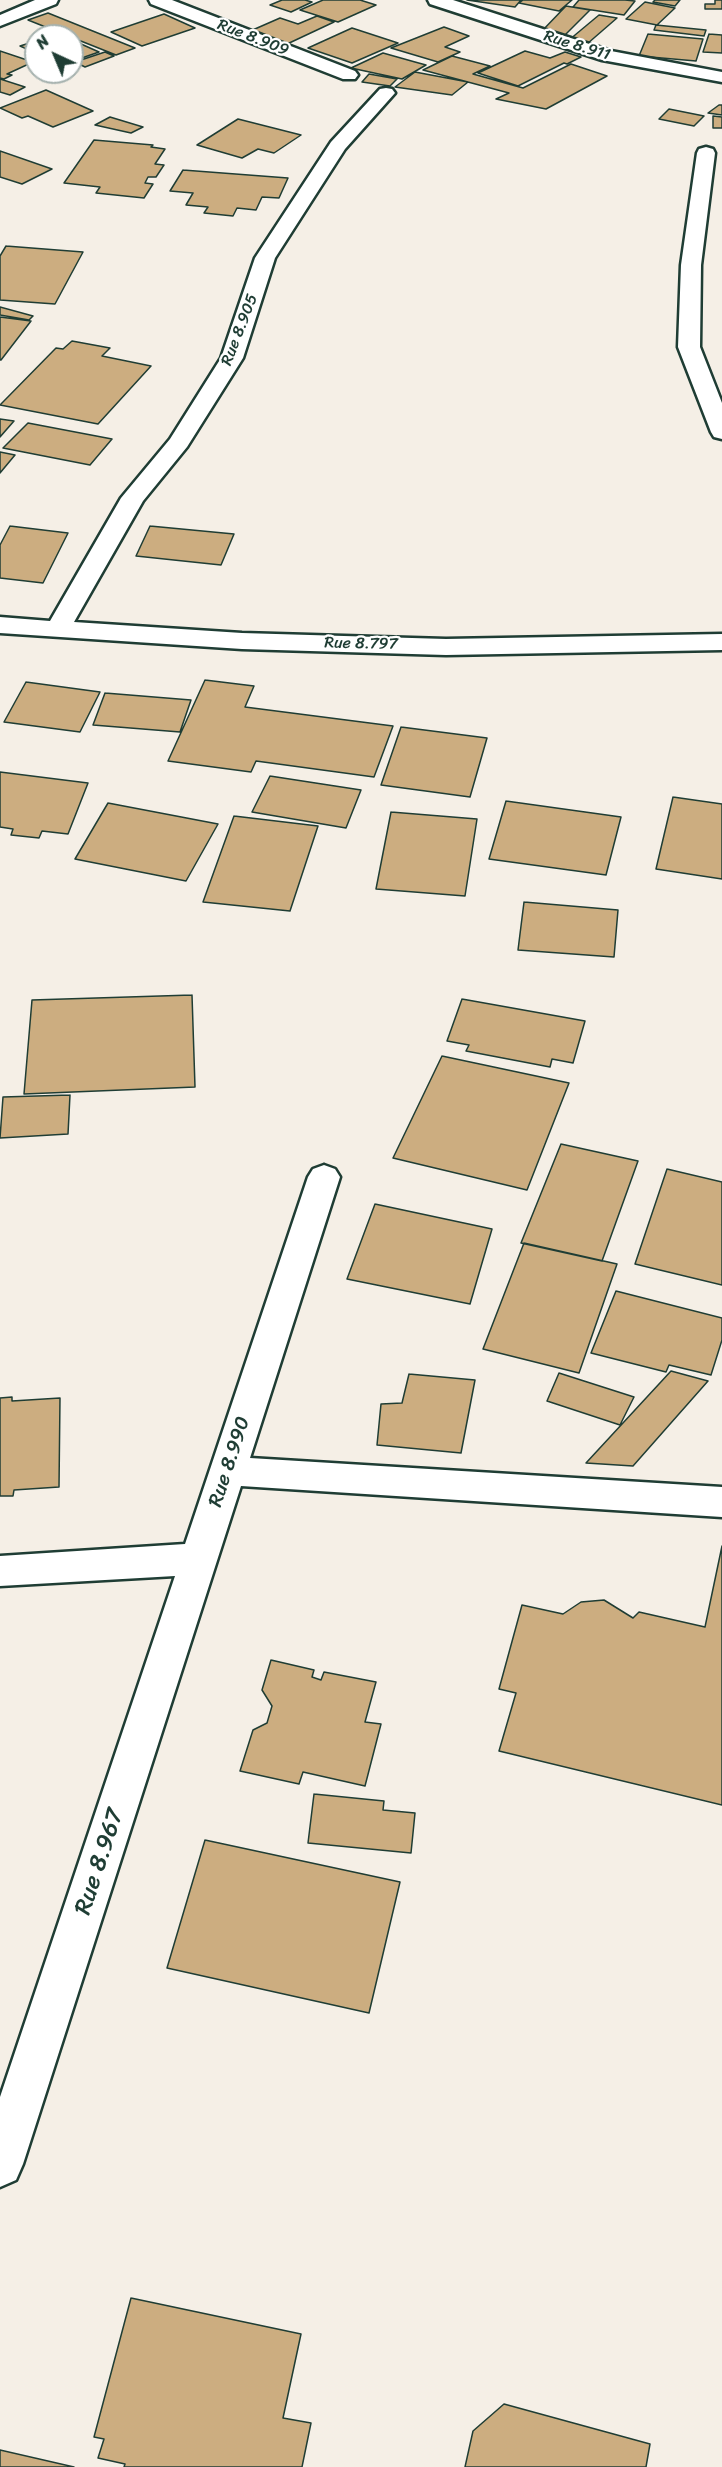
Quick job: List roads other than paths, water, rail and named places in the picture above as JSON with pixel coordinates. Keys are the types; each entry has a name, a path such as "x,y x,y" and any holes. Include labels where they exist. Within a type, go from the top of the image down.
{"street":[{"path":"0,21 50,0"},
{"name":"Rue 8.909","path":"157,0 349,75"},
{"name":"Rue 8.911","path":"436,0 608,56 722,77"},
{"name":"Rue 8.905","path":"57,630 133,498 179,442 232,358 265,258 338,146 386,93"},
{"path":"706,153 691,265 689,347 722,432"},
{"name":"Rue 8.797","path":"0,625 242,641 446,646 722,642"},
{"name":"Rue 8.990","path":"199,1559 324,1177"},
{"path":"227,1471 722,1502"},
{"path":"0,1571 199,1559"},
{"name":"Rue 8.967","path":"0,2164 199,1559"}]}
